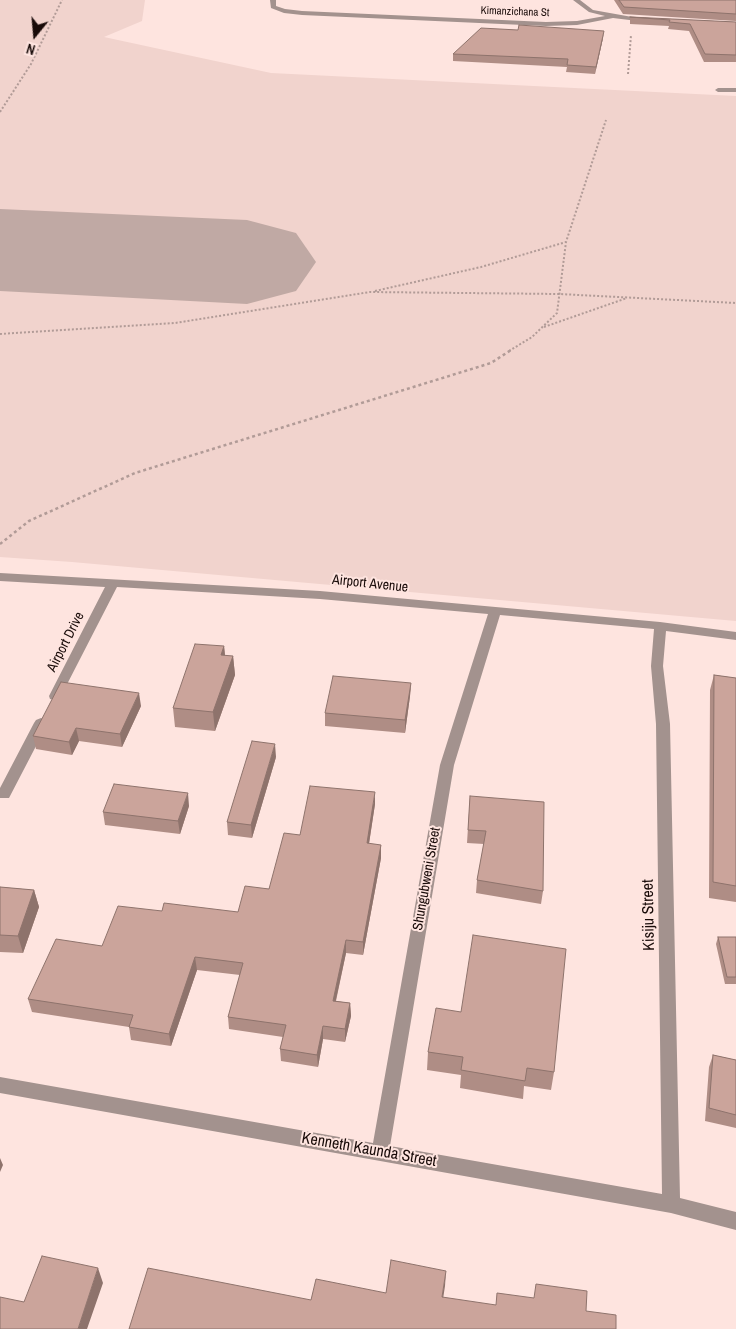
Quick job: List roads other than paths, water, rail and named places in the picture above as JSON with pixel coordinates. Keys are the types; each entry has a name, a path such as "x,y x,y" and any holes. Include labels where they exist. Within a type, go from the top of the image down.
{"street":[{"name":"Kimanzichana St","path":"274,0 273,7 311,14 546,24 577,23 613,16"},
{"path":"576,0 591,11 634,20 653,21"},
{"path":"718,90 736,90"},
{"name":"Airport Avenue","path":"0,577 320,594 495,612 660,626 736,636"},
{"name":"Airport Drive","path":"4,794 114,583"},
{"name":"Shungubweni Street","path":"380,1152 447,766 495,612"},
{"name":"Kisiju Street","path":"660,626 657,666 663,743 671,1204"},
{"name":"Kenneth Kaunda Street","path":"0,1085 671,1204 736,1221"}]}
